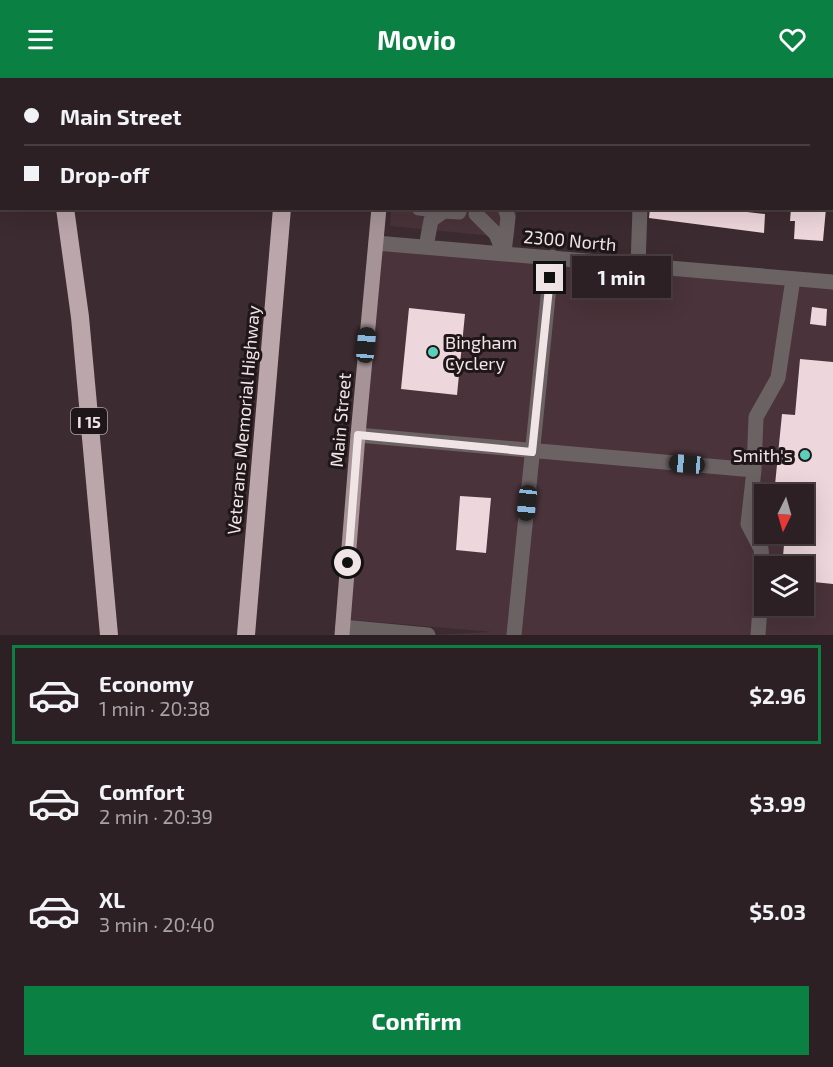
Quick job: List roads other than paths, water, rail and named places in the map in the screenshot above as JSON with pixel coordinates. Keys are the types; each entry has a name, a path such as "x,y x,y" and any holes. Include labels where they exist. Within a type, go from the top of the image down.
{"highway":[{"name":"I 15","path":"65,210 80,317 109,635"},
{"name":"Veterans Memorial Highway","path":"246,635 282,210"}],"main road":[{"name":"Main Street","path":"342,631 379,210"}],"street":[{"path":"426,247 431,220 451,212 435,210"},
{"path":"504,253 508,217 506,210"},
{"path":"638,266 640,210"},
{"path":"476,214 496,234 504,253"},
{"name":"2300 North","path":"376,243 833,282"},
{"path":"514,635 552,257"},
{"path":"758,635 763,569 761,549 748,524 756,417 778,378 793,279"},
{"path":"358,435 753,470"},
{"path":"342,631 428,635"}],"place":[{"name":"Bingham Cyclery","path":"433,352"},
{"name":"Smith's","path":"805,455"}]}
